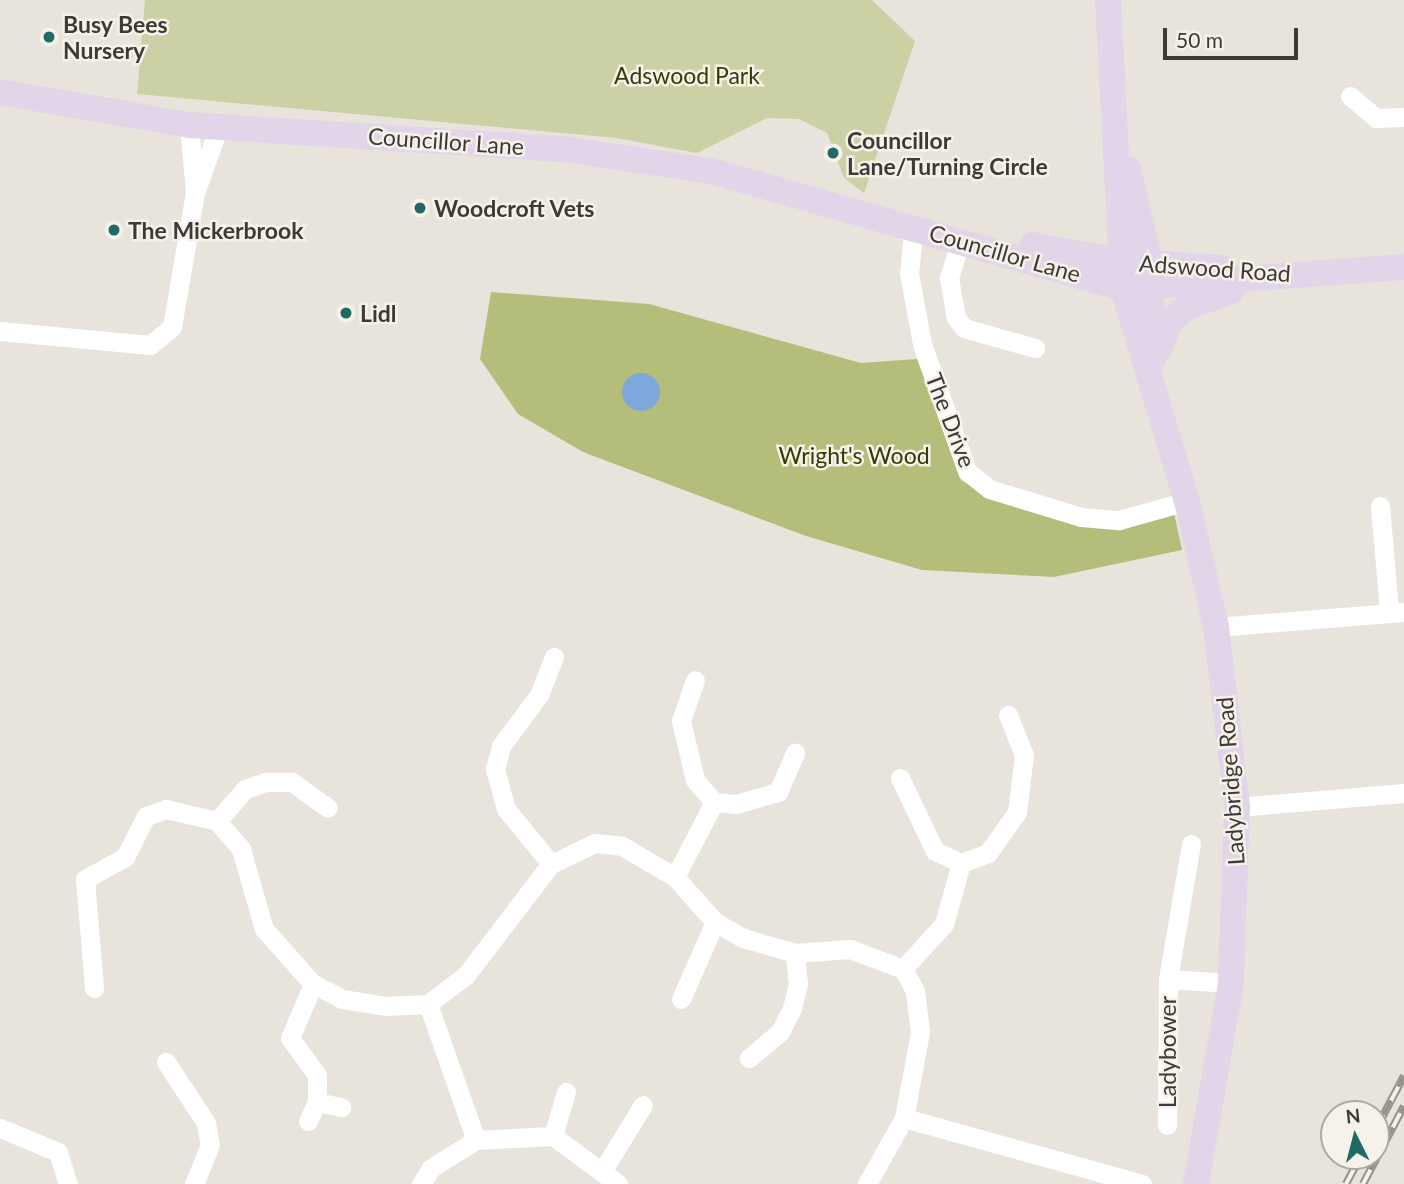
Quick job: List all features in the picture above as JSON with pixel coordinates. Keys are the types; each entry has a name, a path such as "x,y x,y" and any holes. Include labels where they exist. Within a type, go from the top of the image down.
{"street":[{"path":"1108,0 1118,127"},
{"name":"Councillor Lane","path":"0,92 189,125 564,149 710,172 888,218 1122,288"},
{"path":"1350,96 1376,118 1404,117"},
{"path":"189,125 195,193"},
{"path":"0,331 150,345 172,327 195,193 219,126"},
{"name":"Ladybridge Road","path":"1118,127 1118,261 1122,288 1187,501 1216,627 1237,807 1231,983 1196,1184"},
{"name":"Ladybridge Road","path":"1118,127 1152,275 1152,383"},
{"name":"Councillor Lane","path":"888,218 1118,261"},
{"name":"The Drive","path":"914,226 908,273 922,344 967,471 989,489 1081,517 1119,520 1187,501"},
{"path":"961,239 949,287 956,318 964,328 1035,348"},
{"name":"Adswood Road","path":"1118,261 1152,275 1311,276"},
{"name":"Adswood Road","path":"1152,383 1160,341 1185,308 1210,295 1311,276 1404,267"},
{"name":"Adswood Road","path":"1122,288 1152,275"},
{"path":"1216,627 1396,612 1380,506"},
{"path":"551,864 506,809 496,792 495,769 501,746 539,695 554,657"},
{"path":"695,680 681,721 695,780 714,802 736,804 778,792 795,753"},
{"path":"900,778 935,851 961,863 988,853 1017,812 1024,755 1008,715"},
{"path":"217,821 246,789 265,782 292,782 328,808"},
{"path":"1237,807 1404,793"},
{"path":"675,877 714,802"},
{"path":"94,988 85,879 125,857 146,816 166,809 217,821 241,849 264,929 313,985 364,1003 428,1004 466,975 551,864 595,843 622,846 675,877 715,922 795,953 850,949 904,969 915,991 920,1032 904,1118 867,1184"},
{"name":"Ladybower","path":"1167,1125 1168,979 1191,844"},
{"path":"904,969 944,924 961,863"},
{"path":"681,999 715,922"},
{"path":"749,1058 780,1032 792,1008 798,984 795,953"},
{"name":"Ladybower","path":"1168,979 1231,983"},
{"path":"308,1121 317,1102 317,1075 290,1038 313,985"},
{"path":"428,1004 476,1140"},
{"path":"166,1062 206,1123 210,1145 194,1184"},
{"path":"553,1136 566,1092"},
{"path":"317,1102 341,1107"},
{"path":"603,1170 643,1105"},
{"path":"904,1118 1142,1184"},
{"path":"0,1128 58,1152 68,1184"},
{"path":"421,1184 431,1168 476,1140 553,1136 603,1170 618,1184"}],"green space":[{"name":"Adswood Park","path":"145,0 872,0 915,41 864,193 844,178 827,133 799,119 767,118 697,153 616,138 137,94"},
{"name":"Wright's Wood","path":"491,292 649,304 861,363 917,359 961,480 988,496 1082,525 1174,513 1182,550 1054,577 922,570 806,536 583,452 518,414 480,359"}],"water":[{"path":"641,373 655,378 660,392 655,406 641,411 627,406 622,392 627,378"}],"railway":[{"path":"1390,1102 1404,1076"},
{"path":"1363,1184 1404,1106"},
{"path":"1346,1184 1354,1170"}],"place":[{"name":"Busy Bees Nursery","path":"49,37"},
{"name":"Councillor Lane/Turning Circle","path":"833,153"},
{"name":"Woodcroft Vets","path":"420,208"},
{"name":"The Mickerbrook","path":"114,230"},
{"name":"Lidl","path":"346,313"}]}
